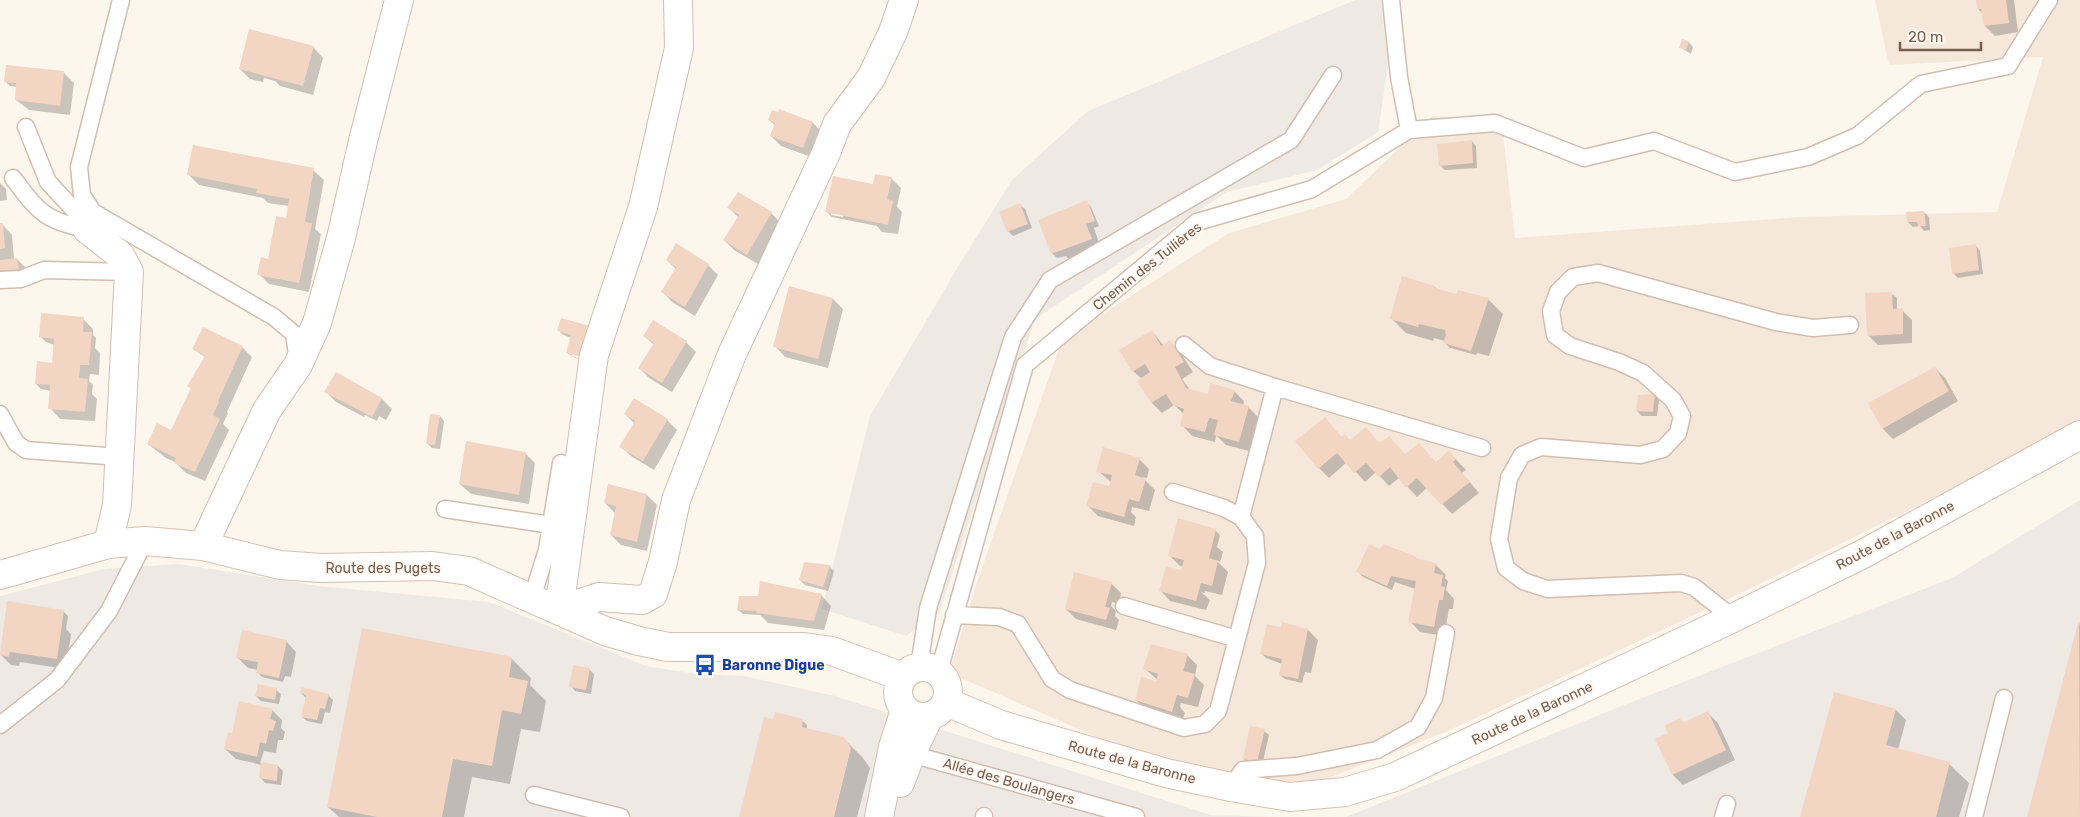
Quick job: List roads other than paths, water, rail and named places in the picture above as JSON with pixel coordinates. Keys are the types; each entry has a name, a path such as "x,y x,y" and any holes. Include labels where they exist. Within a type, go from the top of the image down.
{"main road":[{"path":"203,546 267,410 298,365 318,323 341,238 398,0"},
{"path":"678,0 679,48 644,206 594,355 559,610 599,597 642,600 653,594 663,562 676,500 732,354 826,152 837,124 871,78 904,0"},
{"path":"87,229 120,254 129,272 117,505 108,544"},
{"name":"Route de la Baronne","path":"927,710 1001,725 1166,773 1231,787 1290,796 1345,792 1395,777 1733,618 1863,554 2080,435"},
{"name":"Route des Pugets","path":"0,575 108,544 145,541 203,546 280,565 321,568 433,566 469,570 605,631 639,641 668,647 804,647 832,651 920,672"},
{"path":"879,817 893,747 927,710 948,685 920,672 899,685 898,694 900,703 927,710"},
{"path":"886,817 927,710"}],"lane":[{"path":"121,0 80,167 82,195 93,212 274,317 294,334 298,365"},
{"path":"1391,0 1399,77 1409,130"},
{"name":"Chemin des Tuilières","path":"920,672 954,615 1025,365 1198,222 1312,189 1409,130 1495,123 1584,158 1654,141 1735,172 1808,157 1857,136 1921,84 2008,66 2049,0"},
{"path":"920,672 928,608 1013,337 1050,280 1291,140 1333,75"},
{"path":"26,127 48,182 76,212 87,229"},
{"path":"13,178 38,211 64,225 87,229"},
{"path":"0,280 21,279 44,270 129,272"},
{"path":"1733,618 1694,587 1681,583 1547,589 1524,581 1506,568 1499,539 1510,478 1522,455 1541,447 1640,455 1663,449 1678,433 1682,416 1673,400 1643,373 1619,362 1570,346 1555,335 1551,311 1558,292 1572,277 1598,273 1776,322 1813,328 1850,325"},
{"path":"1184,345 1210,366 1482,448"},
{"path":"1241,517 1275,387"},
{"path":"0,414 16,443 26,450 120,457"},
{"path":"532,598 546,550 561,463"},
{"path":"954,615 999,617 1018,624 1052,679 1070,690 1184,728 1205,724 1218,711 1257,563 1255,536 1241,517 1224,508 1173,492"},
{"path":"445,509 551,525"},
{"path":"0,725 57,680 109,611 145,541"},
{"path":"1124,606 1237,639"},
{"path":"1231,787 1243,770 1297,766 1377,750 1418,727 1434,698 1446,633"},
{"path":"1974,817 2004,698"},
{"name":"Allée des Boulangers","path":"911,754 1136,817"},
{"path":"534,795 621,817"}],"place":[{"name":"Baronne Digue","path":"705,665"}]}
